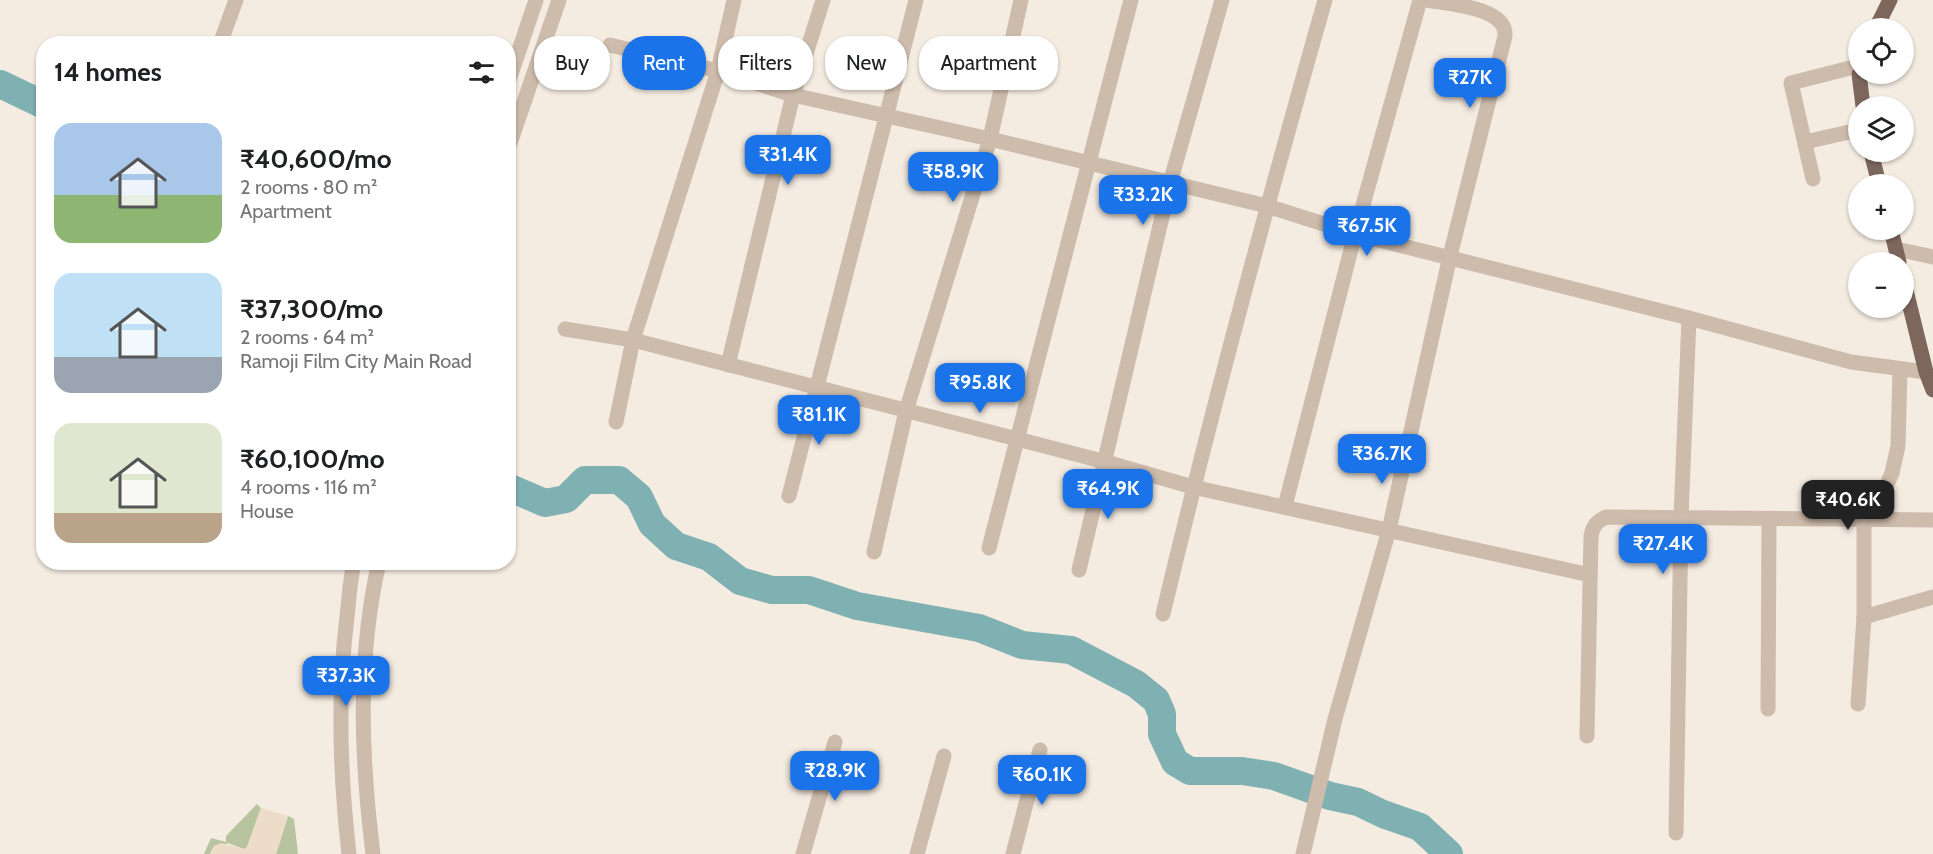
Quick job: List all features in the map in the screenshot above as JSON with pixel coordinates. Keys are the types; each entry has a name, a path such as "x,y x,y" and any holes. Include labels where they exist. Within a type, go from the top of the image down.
{"main road":[{"path":"1881,18 1889,0"},
{"path":"1913,318 1926,372 1933,390"}],"street":[{"path":"223,36 236,0"},
{"path":"516,59 536,0"},
{"path":"516,126 559,0"},
{"path":"726,36 734,0"},
{"path":"728,365 793,95 823,0"},
{"path":"789,496 916,0"},
{"path":"874,552 906,411 990,139 1021,0"},
{"path":"989,548 1131,0"},
{"path":"1079,570 1170,183 1222,0"},
{"path":"1164,614 1193,487 1267,206 1325,0"},
{"path":"1285,506 1420,0"},
{"path":"1303,854 1335,719 1389,530 1450,256 1505,30 1498,19 1489,13 1426,0"},
{"path":"610,45 718,71 633,340 616,422"},
{"path":"1813,179 1791,83 1848,69"},
{"path":"777,90 1267,206 1356,234 1450,256 1851,362 1926,372"},
{"path":"1805,142 1848,132"},
{"path":"1914,256 1933,257"},
{"path":"1676,833 1681,518 1689,318"},
{"path":"565,329 633,340 1106,462 1193,487 1590,575"},
{"path":"1858,704 1864,617 1864,519 1881,498 1892,473 1898,446 1900,369"},
{"path":"1587,736 1591,536 1593,527 1598,521 1606,518 1933,520"},
{"path":"1767,709 1769,520"},
{"path":"349,854 342,799 340,730 342,650 353,570"},
{"path":"373,854 366,797 362,730 365,652 378,570"},
{"path":"1864,617 1933,597"},
{"path":"803,854 835,742"},
{"path":"1013,854 1040,750"},
{"path":"917,854 944,756"}],"green space":[{"path":"257,804 261,808 247,847 244,849 228,843 212,849 210,854 204,854 211,838 226,842 226,836"},
{"path":"288,816 294,819 298,854 276,854"}],"shaded area":[{"path":"261,808 288,816 276,854 210,854 214,846 221,843 244,849 247,847"}],"waterway":[{"path":"0,84 36,101"},
{"path":"516,490 545,503 566,499 585,480 619,480 639,497 652,524 676,546 709,557 740,581 772,590 809,590 857,606 979,628 1022,645 1071,650 1136,684 1156,700 1162,714 1162,734 1175,762 1190,771 1242,771 1274,776 1330,796 1358,802 1420,827 1449,854"}]}
